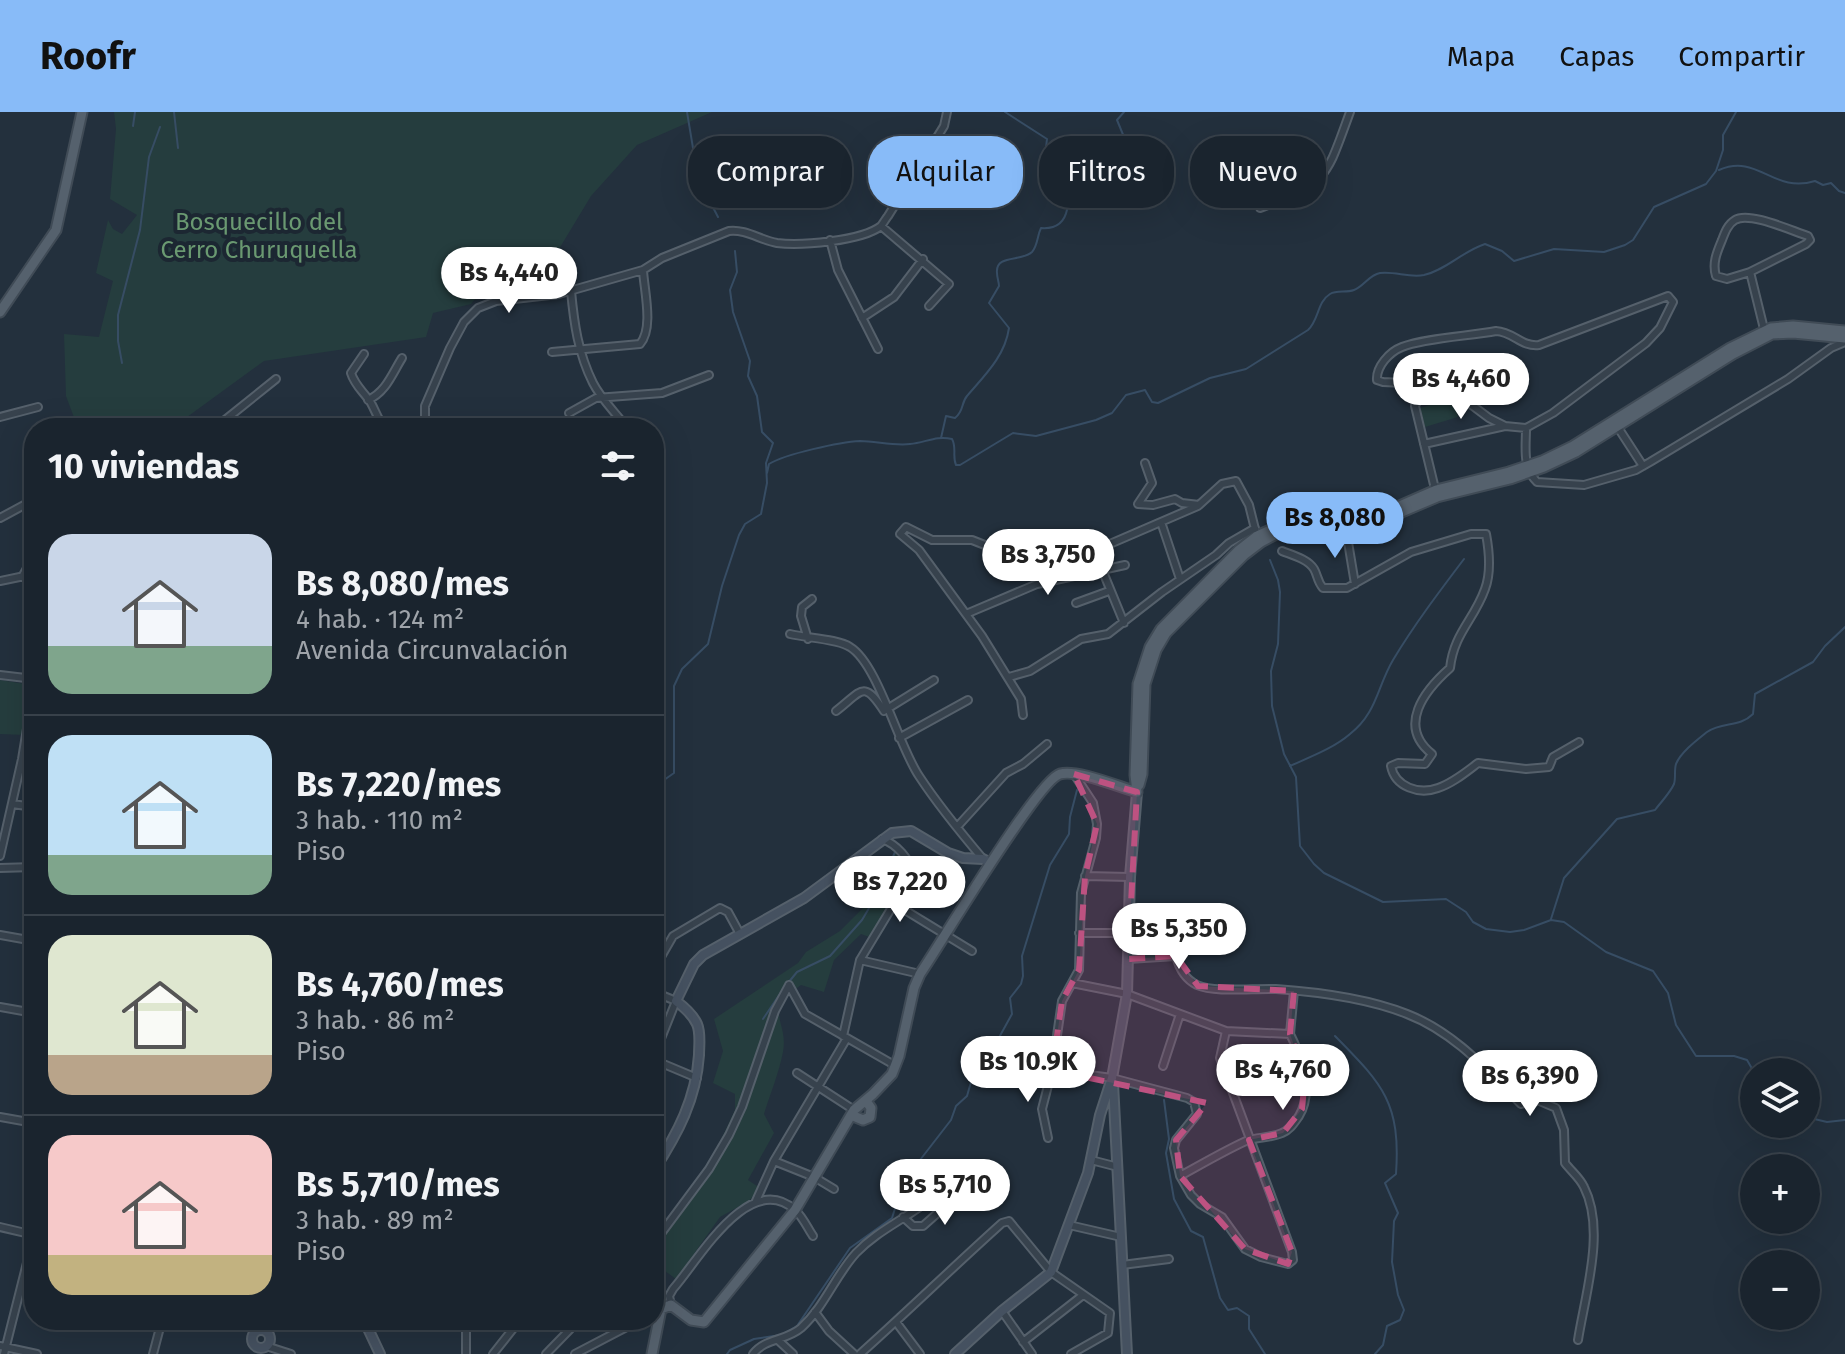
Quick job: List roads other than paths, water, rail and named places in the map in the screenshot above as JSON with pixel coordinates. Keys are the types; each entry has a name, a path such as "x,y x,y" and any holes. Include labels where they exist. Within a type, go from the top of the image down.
{"main road":[{"path":"0,312 56,230 82,112"},
{"path":"1528,469 1573,446 1730,348 1765,333 1793,326 1845,331"},
{"path":"1137,792 1138,684 1150,647 1161,629 1256,532 1303,521 1363,522 1436,493 1528,469 1576,452 1765,333 1793,333 1845,340"},
{"path":"1137,792 1142,774 1145,684 1156,650 1166,633 1244,555 1282,531 1346,530 1383,522 1436,493"},
{"path":"664,1308 704,1322 795,1210 853,1112 881,1087 896,1066 920,974 946,935 987,861 1049,781 1063,773 1074,774 1137,792"},
{"path":"853,1112 863,1120 870,1117 871,1108 866,1101"},
{"path":"652,1354 657,1330"}],"street":[{"path":"425,418 425,406 450,348 471,313 496,301 546,297 643,270 662,258 729,231 739,230 780,243 830,240 867,232 881,226 921,166 944,126 947,112"},
{"path":"1326,170 1350,112"},
{"path":"1751,217 1808,236 1810,240 1806,244 1750,272 1727,279 1716,276 1715,257 1732,221 1751,217"},
{"path":"881,226 949,284 929,306"},
{"path":"830,240 838,270 878,349"},
{"path":"862,318 894,297 923,259"},
{"path":"552,352 640,344 644,339 646,319 643,270"},
{"path":"1750,272 1765,333"},
{"path":"571,291 580,350 593,384 619,418"},
{"path":"1424,444 1505,426 1526,428 1553,413 1646,343 1660,328 1673,299 1662,297 1539,345 1530,346 1507,331 1496,331 1403,346 1389,355 1379,367 1377,380 1445,385 1489,418 1505,426"},
{"path":"1526,428 1528,469 1537,482 1584,485 1643,466 1788,379 1845,340"},
{"path":"364,354 351,373 355,385 379,418"},
{"path":"368,400 383,390 402,358"},
{"path":"569,413 603,397 662,393 709,375"},
{"path":"227,418 276,379"},
{"path":"1436,493 1415,406 1418,400 1445,385"},
{"path":"0,417 38,407"},
{"path":"1617,426 1643,466"},
{"path":"1145,463 1152,483 1138,504 1153,505 1175,499 1199,505"},
{"path":"1009,677 1030,671 1081,639 1099,638 1124,623 1229,543 1256,532 1249,505 1236,481 1222,484 1199,505 1094,550 1054,570 1037,584"},
{"path":"0,518 24,505"},
{"path":"1161,522 1180,579"},
{"path":"1023,715 1021,699 1009,677 919,550 900,534 906,527 932,540 972,540 1005,553 1025,549"},
{"path":"1346,530 1355,584"},
{"path":"1282,551 1307,562 1323,588 1347,588 1411,552 1471,534 1486,534 1489,550 1486,588 1452,647 1450,668 1428,687 1414,720 1420,744 1432,754 1425,764 1398,763 1391,766 1393,777 1404,787 1436,789 1478,763 1526,769 1549,767 1553,757 1579,742"},
{"path":"1094,550 1124,623"},
{"path":"966,614 1037,584 1125,565"},
{"path":"0,581 22,577 24,574"},
{"path":"1076,603 1109,591"},
{"path":"808,639 801,616 802,607 812,599"},
{"path":"790,634 840,642 851,647 871,672 892,724"},
{"path":"0,675 24,678"},
{"path":"887,709 934,680"},
{"path":"836,711 862,691 872,693 919,776 987,861"},
{"path":"899,738 968,700"},
{"path":"0,856 24,740"},
{"path":"957,827 1006,773 1023,764 1047,744"},
{"path":"1048,1138 1042,1109 1052,1070 1062,1001 1079,970 1081,893 1097,824 1089,794 1074,774"},
{"path":"955,1354 1051,1272 1091,1160 1100,1115 1112,1078 1127,994 1130,877 1137,792"},
{"path":"12,804 24,806"},
{"path":"664,1032 694,964 703,955 826,883 882,839 902,830 911,831 948,853 987,861"},
{"path":"755,1203 774,1161 845,1037 860,960 912,874 912,868 900,851 882,839"},
{"path":"0,868 24,867"},
{"path":"1085,876 1130,877"},
{"path":"895,904 972,951"},
{"path":"664,952 673,936 720,908 728,912 740,934"},
{"path":"1177,925 1176,956 1187,978 1198,986 1347,997 1407,1013 1440,1029 1467,1050 1521,1104 1537,1100 1556,1108 1564,1130 1565,1163 1584,1185 1592,1209 1595,1236 1578,1340"},
{"path":"1079,933 1128,933"},
{"path":"0,935 24,939"},
{"path":"1128,959 1176,956"},
{"path":"860,960 920,974"},
{"path":"1072,983 1127,994 1226,1031 1290,1034"},
{"path":"664,1230 709,1169 729,1135 742,1107 775,1011 789,985 805,1014 896,1066"},
{"path":"1180,1176 1249,1140 1283,1133 1292,1127 1307,1095 1301,1059 1290,1034 1294,991"},
{"path":"664,996 676,1001 690,1013 700,1037 694,1096 676,1137 664,1155"},
{"path":"0,1007 24,1011"},
{"path":"1163,1066 1180,1014"},
{"path":"1052,1070 1112,1078 1194,1102 1197,1114 1176,1140 1174,1148 1180,1176 1191,1195 1222,1217 1245,1249 1288,1264 1293,1260 1292,1252 1220,1058 1219,1051 1226,1031"},
{"path":"664,1063 697,1078"},
{"path":"797,1073 853,1112"},
{"path":"1112,1078 1127,1354"},
{"path":"1100,1115 1114,1116"},
{"path":"0,1117 24,1121"},
{"path":"1091,1160 1119,1167"},
{"path":"774,1161 814,1177 834,1189"},
{"path":"753,1354 767,1342 779,1341 800,1329 854,1255 886,1227 919,1207 947,1181 967,1178 971,1182 966,1191 923,1226 913,1226 903,1217"},
{"path":"664,1303 698,1257 736,1214 755,1203 776,1200 795,1210 813,1236"},
{"path":"860,1354 1002,1223 1009,1221 1051,1272 1110,1313"},
{"path":"1069,1225 1121,1237"},
{"path":"0,1227 24,1233"},
{"path":"1122,1265 1169,1259"},
{"path":"24,1272 3,1349 37,1354"},
{"path":"1023,1342 1083,1295"},
{"path":"1110,1313 1125,1305"},
{"path":"1002,1311 1032,1354"},
{"path":"815,1312 829,1331 854,1354"},
{"path":"1108,1333 1110,1313"},
{"path":"896,1322 920,1354"},
{"path":"153,1354 159,1330"},
{"path":"369,1330 381,1353"},
{"path":"466,1330 466,1354"},
{"path":"493,1354 512,1330"},
{"path":"546,1354 569,1330"},
{"path":"575,1354 621,1330"},
{"path":"265,1349 269,1336 263,1331 257,1332 253,1338 256,1346 265,1349 291,1354"},
{"path":"1108,1333 1126,1340"},
{"path":"1071,1354 1083,1350 1108,1333"},
{"path":"779,1341 793,1354"}],"waterway":[{"path":"133,126 135,112"},
{"path":"174,112 178,148"},
{"path":"687,112 696,166 704,174 706,194 718,217"},
{"path":"1005,112 1042,136"},
{"path":"941,438 946,416 955,418 958,415 965,399 999,356 1007,338 1009,328 989,303 999,286 997,275 1000,263 1028,255 1035,246 1041,228 1053,227 1061,222 1068,204 1064,160 1074,153 1094,150 1124,137 1117,120 1124,112"},
{"path":"767,473 769,464 787,456 860,441 904,444 952,439 955,462 960,465 1013,433 1036,436 1096,420 1112,413 1126,395 1145,390 1152,402 1158,403 1210,378 1246,369 1308,330 1330,294 1354,290 1376,274 1424,275 1485,244 1502,251 1514,261 1554,249 1604,252 1625,245 1633,240 1654,207 1706,184 1716,171 1723,150 1723,135 1736,112"},
{"path":"122,363 118,315 140,230 149,157 160,127"},
{"path":"1719,170 1745,166 1788,182 1831,183 1845,193"},
{"path":"664,780 674,773 674,686 682,669 708,644 722,586 739,535 745,524 761,514 767,483 766,463 773,443 762,432 757,396 748,376 750,361 733,312 730,290 737,272 735,251"},
{"path":"1290,766 1337,744 1359,726 1401,647 1464,559"},
{"path":"1270,560 1280,592 1278,644 1271,671 1272,706 1284,754 1296,777 1300,846 1314,864 1324,873 1383,902 1446,899 1486,929 1510,932 1551,920 1564,922 1606,952 1653,971 1668,993 1676,1025 1696,1056 1740,1058"},
{"path":"1551,919 1564,878 1617,819 1655,810 1675,782 1676,764 1685,751 1713,729 1748,718 1753,714 1755,694 1813,662 1845,627"},
{"path":"727,1354 754,1339 781,1335 797,1326 850,1248 892,1218 907,1166 920,1160 951,1120 956,1106 967,1096 971,1082 985,1077 996,1043 1012,1014 1010,998 1021,984 1022,956 1050,865 1069,834 1077,790"},
{"path":"788,983 797,972 830,956 862,920 878,893 895,852"},
{"path":"763,1019 784,988"},
{"path":"1335,1036 1376,1082 1385,1096 1395,1129 1396,1174 1385,1183 1398,1213 1394,1221 1392,1262 1404,1310 1400,1320 1387,1326 1383,1345 1375,1354"},
{"path":"1164,1100 1169,1139 1166,1153 1174,1199 1191,1231 1203,1237 1220,1298 1228,1310 1237,1308 1249,1316 1249,1329 1265,1354"},
{"path":"1820,1120 1845,1120"}],"park label":[{"name":"Bosquecillo del Cerro Churuquella","path":"259,236"}]}
